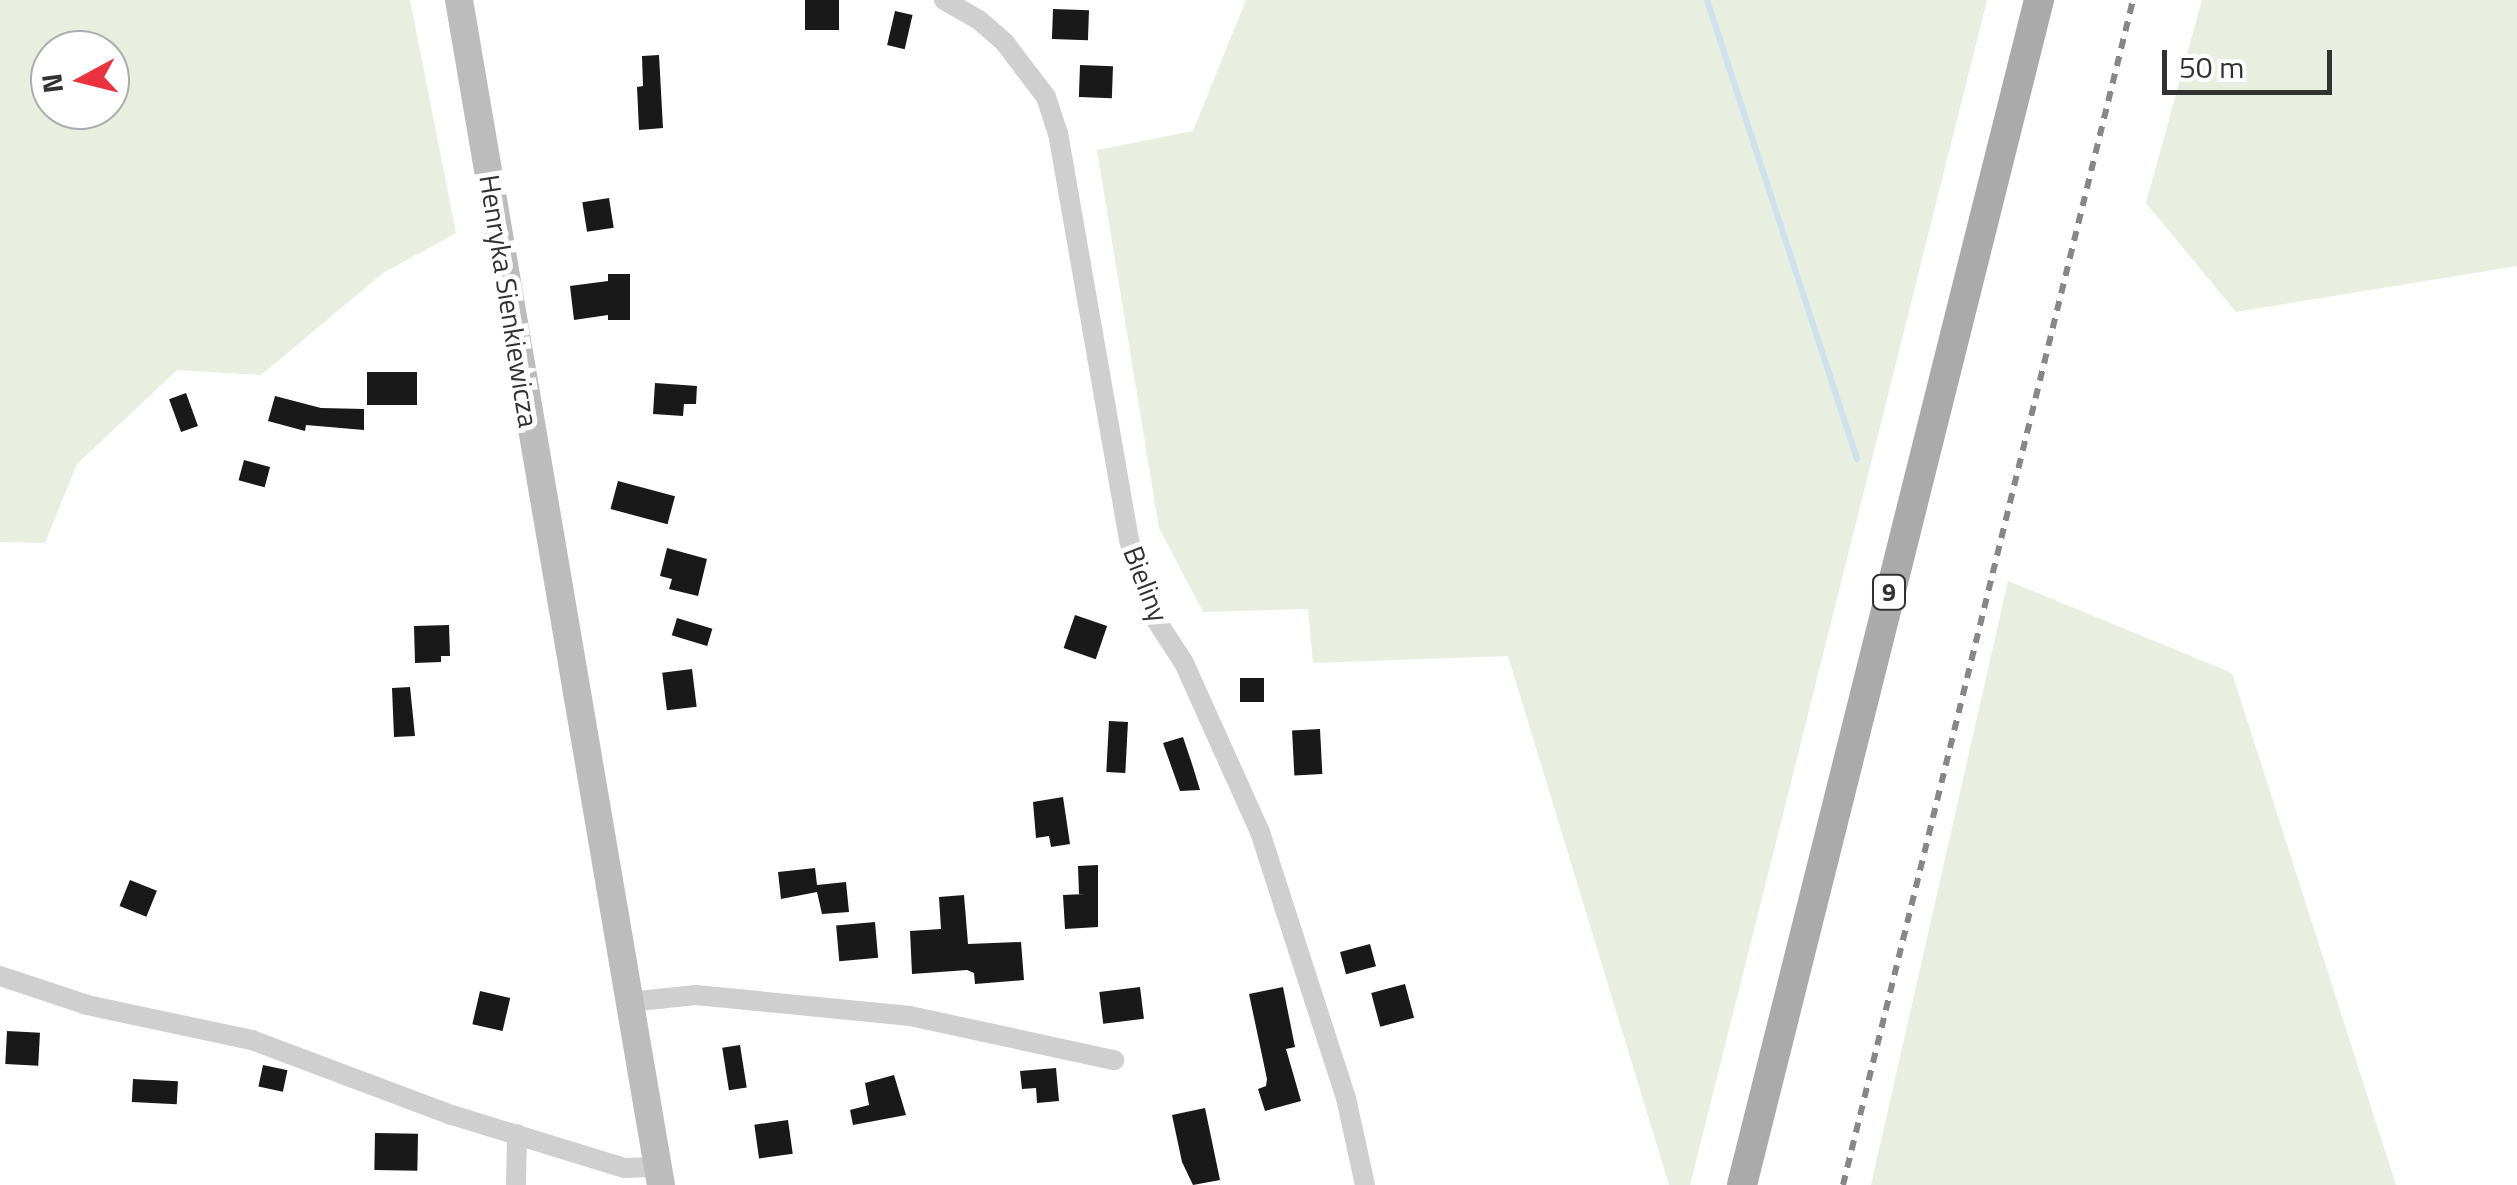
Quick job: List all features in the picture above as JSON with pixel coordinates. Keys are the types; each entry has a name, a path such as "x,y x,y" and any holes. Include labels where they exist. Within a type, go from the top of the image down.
{"main road":[{"name":"Henryka Sienkiewicza","path":"459,0 660,1176"},
{"name":"9","path":"1742,1185 2038,0"}],"street":[{"name":"Bieliny","path":"944,0 979,20 1005,43 1046,97 1058,133 1129,540 1151,612 1184,663 1260,832 1346,1098 1365,1185"},
{"path":"0,976 87,1005 252,1040 452,1115 660,1176"},
{"path":"629,1002 696,995 910,1016 1114,1060"},
{"path":"516,1185 517,1134"}],"shaded area":[{"path":"0,0 410,0 456,233 383,273 261,375 177,370 77,464 45,543 0,542"},
{"path":"1246,0 1987,0 1690,1185 1669,1185 1508,656 1313,663 1308,609 1203,612 1159,528 1097,150 1193,131"},
{"path":"2202,0 2517,0 2517,266 2236,312 2146,203"},
{"path":"2008,581 2232,673 2396,1185 1871,1185"}],"building":[{"path":"805,0 839,0 839,30 805,30"},
{"path":"1053,9 1089,10 1088,40 1052,39"},
{"path":"895,11 913,15 905,49 887,45"},
{"path":"659,55 663,128 639,130 637,87 643,86 642,56"},
{"path":"1080,65 1113,66 1112,98 1079,97"},
{"path":"609,198 614,228 587,232 582,202"},
{"path":"608,274 630,274 630,320 608,320 608,315 574,320 570,286 608,281"},
{"path":"367,372 417,372 417,405 367,405"},
{"path":"655,383 697,386 696,404 684,404 683,416 653,414"},
{"path":"186,393 198,426 181,432 169,399"},
{"path":"275,396 321,408 364,409 364,430 306,425 305,431 268,421"},
{"path":"244,460 270,467 265,487 239,480"},
{"path":"618,481 675,496 667,524 610,509"},
{"path":"667,548 707,559 698,596 669,589 672,579 660,576"},
{"path":"1075,615 1107,626 1096,659 1064,648"},
{"path":"677,618 712,629 707,646 672,635"},
{"path":"449,625 450,656 441,656 441,662 415,663 414,626"},
{"path":"692,669 697,707 667,710 662,673"},
{"path":"1240,678 1264,678 1264,702 1240,702"},
{"path":"410,687 415,736 394,737 392,688"},
{"path":"1109,721 1128,722 1125,773 1106,772"},
{"path":"1320,729 1322,774 1294,775 1292,730"},
{"path":"1183,737 1200,790 1180,791 1163,743"},
{"path":"1063,797 1070,844 1051,847 1049,836 1036,838 1033,802"},
{"path":"1098,865 1098,927 1065,929 1063,895 1085,894 1079,894 1078,866"},
{"path":"815,868 817,885 846,882 849,912 822,914 817,892 781,899 778,872"},
{"path":"130,880 157,891 146,917 120,906"},
{"path":"964,895 968,944 1021,942 1024,980 975,984 974,973 967,970 912,974 910,931 941,929 939,897"},
{"path":"875,922 878,958 839,961 836,925"},
{"path":"1370,944 1376,966 1346,974 1340,952"},
{"path":"1405,984 1414,1018 1380,1027 1371,993"},
{"path":"1140,987 1144,1019 1103,1024 1099,992"},
{"path":"1283,987 1295,1047 1286,1049 1301,1101 1265,1111 1258,1089 1266,1086 1267,1079 1249,994"},
{"path":"480,991 510,998 503,1031 472,1024"},
{"path":"7,1031 40,1033 38,1066 5,1064"},
{"path":"740,1045 747,1087 729,1090 722,1048"},
{"path":"263,1065 287,1070 283,1092 258,1087"},
{"path":"1056,1068 1059,1101 1037,1103 1036,1088 1022,1089 1020,1071"},
{"path":"894,1075 906,1115 853,1125 850,1110 869,1105 865,1083"},
{"path":"133,1079 178,1081 177,1104 132,1102"},
{"path":"1205,1108 1220,1180 1193,1185 1182,1162 1172,1115"},
{"path":"788,1120 793,1154 759,1158 754,1125"},
{"path":"375,1133 418,1134 417,1171 374,1170"}],"waterway":[{"path":"1707,0 1857,459"}],"railway":[{"path":"1843,1185 2133,0"}]}
